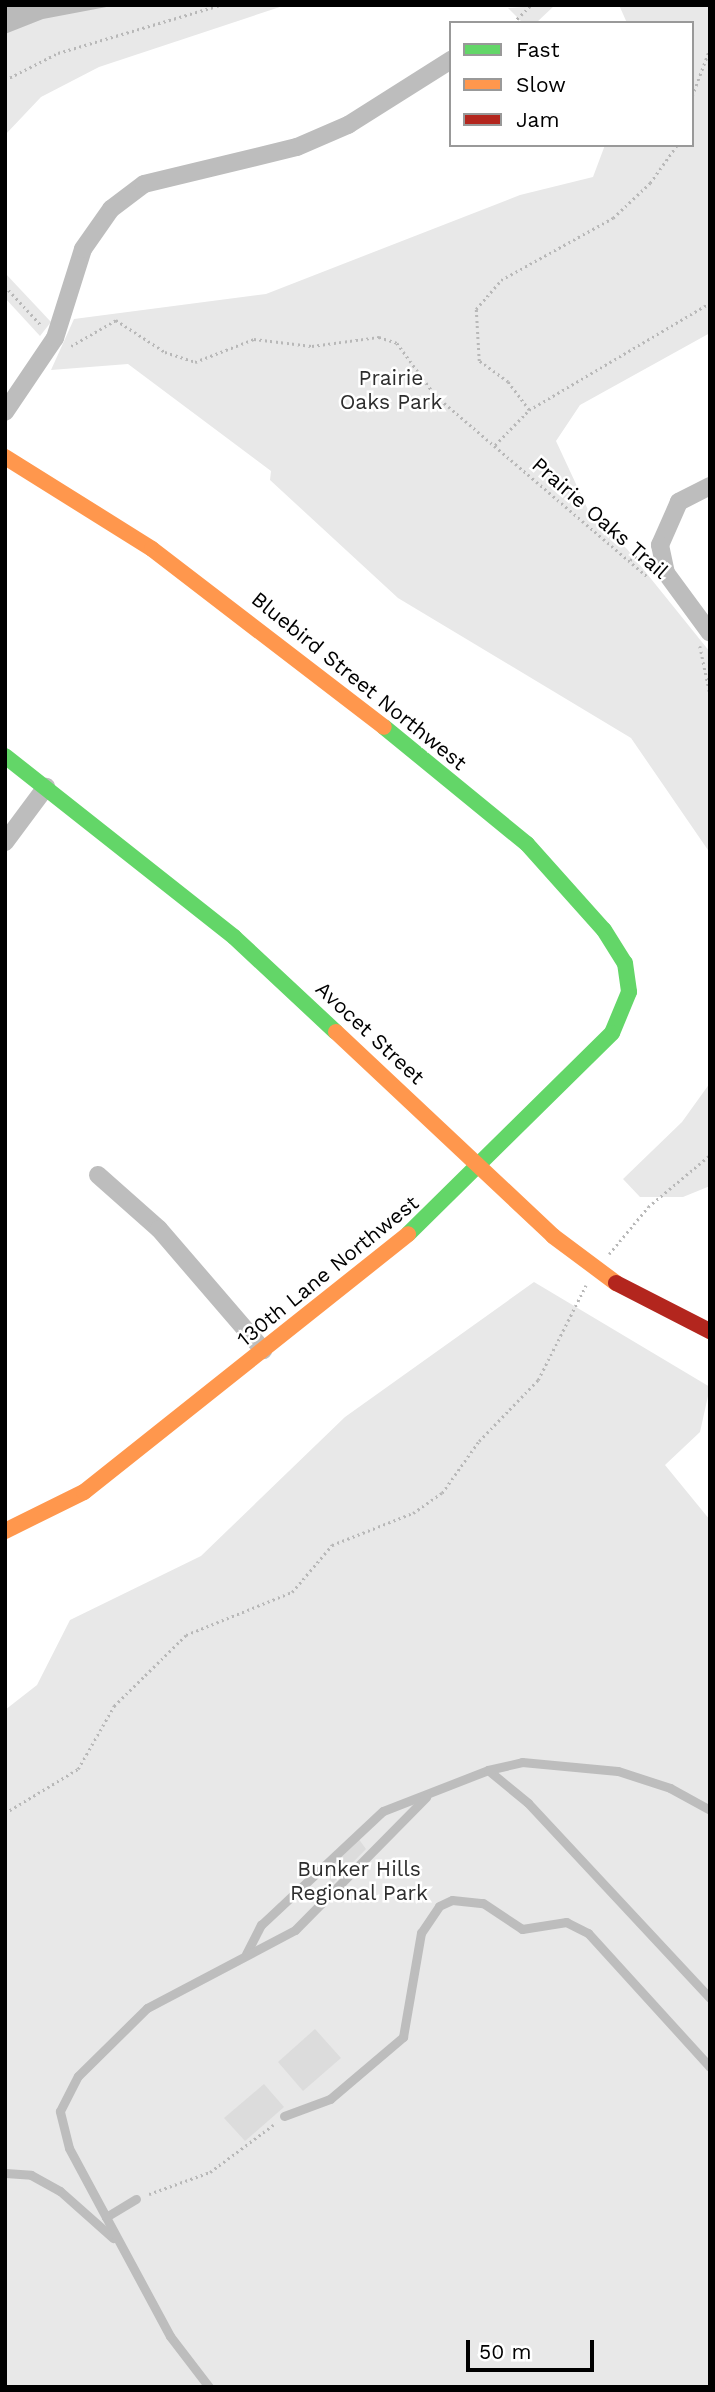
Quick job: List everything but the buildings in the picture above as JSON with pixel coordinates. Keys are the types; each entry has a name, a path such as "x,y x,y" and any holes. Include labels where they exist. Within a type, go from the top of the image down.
{"street":[{"path":"5,412 55,338 95,229 144,184 297,147 348,125 449,61"},
{"name":"Bluebird Street Northwest","path":"5,457 152,549 264,629 527,844 604,930 625,963 629,992"},
{"path":"704,635 666,573 660,545 679,502 710,486"},
{"name":"Avocet Street","path":"5,756 234,937 553,1236 622,1288 710,1331"},
{"path":"5,842 46,787"},
{"name":"130th Lane Northwest","path":"5,1531 84,1492 263,1350 482,1167 612,1032 629,992"},
{"path":"98,1175 159,1229 263,1350"}],"lane":[{"path":"245,1955 261,1925 383,1811 426,1797 488,1770 522,1762 618,1771 670,1788 710,1810"},
{"path":"488,1770 528,1803 710,1998"},
{"path":"209,2387 170,2336 120,2244 69,2148 60,2111 78,2076 147,2008 295,1930 426,1797"},
{"path":"284,2116 330,2099 403,2037 421,1933 439,1906 452,1900 483,1903 522,1929 566,1922 588,1933 710,2067"},
{"path":"5,2173 31,2175 60,2191 120,2244"},
{"path":"106,2217 136,2199"}],"path":[{"path":"5,80 58,53 219,5"},
{"path":"515,21 531,5"},
{"path":"694,91 710,48"},
{"path":"529,410 508,382 479,361 475,309 500,280 612,218 650,183 676,147"},
{"path":"5,286 55,338"},
{"path":"495,445 529,410 710,303"},
{"name":"Prairie Oaks Trail","path":"55,338 70,346 116,320 165,352 195,362 254,338 312,346 379,337 397,343 436,396 652,580"},
{"path":"704,635 710,694"},
{"path":"608,1255 649,1207 710,1155"},
{"path":"5,1813 78,1769 114,1706 186,1635 292,1592 332,1545 414,1513 442,1493 479,1441 538,1380 586,1285"},
{"path":"136,2199 210,2172 284,2116"}],"green space":[{"path":"5,5 286,5 99,67 41,97 5,135"},
{"path":"555,5 538,21 521,21 508,8"},
{"name":"Prairie Oaks Park","path":"619,5 710,5 710,333 580,405 556,441 589,512 627,549 710,652 710,853 631,738 398,598 270,480 271,471 128,364 51,370 74,319 266,294 520,195 593,177 604,147 694,147 694,21 626,21"},
{"path":"5,273 51,322 40,336 5,298"},
{"path":"710,1083 710,1186 683,1197 640,1197 623,1179 682,1122"},
{"name":"Bunker Hills Regional Park","path":"534,1282 710,1387 700,1432 665,1465 710,1520 710,2387 5,2387 5,1710 37,1685 70,1620 201,1556 345,1417"}],"shaded area":[{"path":"5,5 117,5 43,19 5,34"}],"traffic: fast":[{"path":"384,727 527,844 604,930 625,963 629,992 612,1033 408,1234"},
{"path":"5,756 234,937 336,1032"}],"traffic: slow":[{"path":"5,457 152,549 384,727"},
{"path":"336,1032 553,1236 616,1283"},
{"path":"5,1531 84,1492 408,1234"}],"traffic: jam":[{"path":"616,1283 710,1331"}]}
